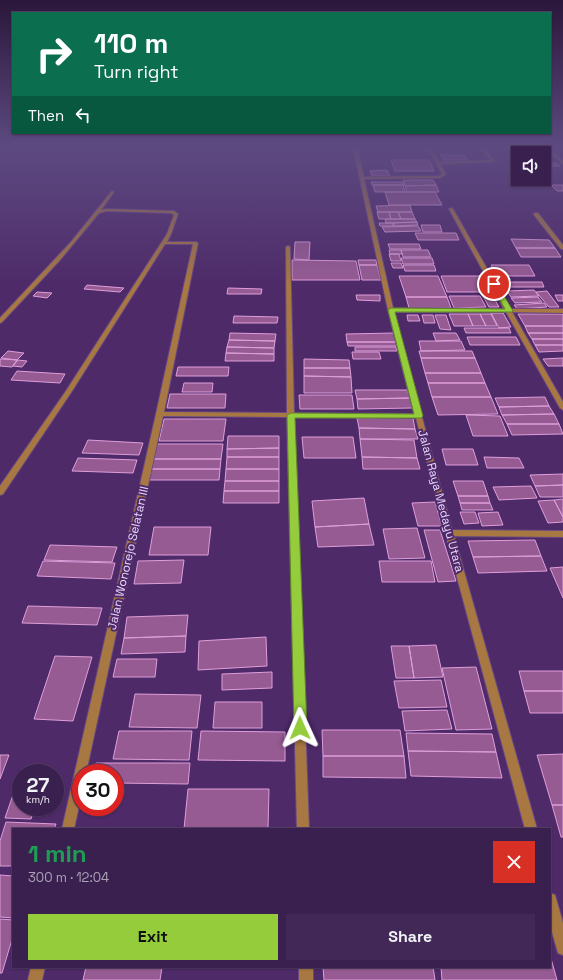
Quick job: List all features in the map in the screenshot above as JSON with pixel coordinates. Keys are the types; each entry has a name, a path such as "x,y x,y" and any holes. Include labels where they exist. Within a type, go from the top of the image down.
{"street":[{"path":"0,321 99,212 112,193"},
{"name":"Jalan Raya Medayu Utara","path":"365,193 391,310 418,416 531,828"},
{"path":"451,209 563,408"},
{"path":"0,492 69,391 169,234 176,214 172,212 137,211 99,212"},
{"path":"536,214 563,248"},
{"name":"Jalan Wonorejo Selatan III","path":"68,828 160,414 196,243 163,243"},
{"path":"288,247 291,415 303,828"},
{"path":"391,310 563,311"},
{"path":"160,414 418,416"},
{"path":"449,533 563,534"},
{"path":"551,904 563,948"},
{"path":"35,980 38,968"},
{"path":"306,968 306,980"}],"building":[{"path":"385,193 435,193 442,205 389,205"},
{"path":"410,205 412,212 378,212 376,206"},
{"path":"377,212 389,212 391,219 379,219"},
{"path":"389,212 398,212 401,219 391,219"},
{"path":"398,212 412,212 415,219 401,219"},
{"path":"385,219 415,219 417,222 386,223"},
{"path":"417,222 418,225 395,226 393,223"},
{"path":"379,223 392,223 394,226 380,226"},
{"path":"421,225 440,225 442,232 423,232"},
{"path":"418,226 421,231 385,232 382,227"},
{"path":"415,233 456,233 459,240 418,240"},
{"path":"511,239 549,240 555,248 516,248"},
{"path":"295,242 310,242 309,260 294,259"},
{"path":"388,244 419,244 421,249 390,249"},
{"path":"516,248 555,248 561,257 521,257"},
{"path":"389,250 401,250 402,254 390,254"},
{"path":"401,250 428,250 431,257 403,257"},
{"path":"389,254 399,254 401,261 391,261"},
{"path":"401,258 432,258 434,264 403,264"},
{"path":"292,260 356,261 360,280 292,280"},
{"path":"358,260 376,260 377,265 359,265"},
{"path":"391,263 401,263 403,268 393,268"},
{"path":"359,265 377,265 381,280 362,280"},
{"path":"403,265 434,265 436,271 405,271"},
{"path":"491,265 529,265 535,276 497,276"},
{"path":"399,276 438,276 447,297 406,297"},
{"path":"441,276 482,276 490,292 447,292"},
{"path":"505,282 542,282 544,287 507,287"},
{"path":"87,285 124,288 120,292 84,289"},
{"path":"228,288 262,289 261,294 227,294"},
{"path":"534,290 539,296 511,297 507,291"},
{"path":"547,291 559,307 549,307 536,292"},
{"path":"37,292 52,293 47,298 33,296"},
{"path":"356,295 380,295 380,301 357,300"},
{"path":"555,295 563,295 563,301 558,301"},
{"path":"449,296 480,296 486,307 454,308"},
{"path":"483,296 493,296 499,307 489,307"},
{"path":"406,297 447,297 451,308 409,308"},
{"path":"538,297 542,302 515,303 511,298"},
{"path":"544,303 547,307 517,309 514,305"},
{"path":"491,313 503,313 511,327 499,328"},
{"path":"449,314 468,314 473,326 454,326"},
{"path":"468,314 480,314 486,326 473,326"},
{"path":"480,314 491,314 497,326 486,326"},
{"path":"518,314 563,314 563,326 525,326"},
{"path":"407,315 418,315 420,321 408,321"},
{"path":"422,315 433,315 435,323 424,323"},
{"path":"435,315 446,315 451,330 440,329"},
{"path":"234,316 278,317 277,323 233,323"},
{"path":"525,326 563,326 563,333 528,333"},
{"path":"464,328 509,328 511,333 466,333"},
{"path":"230,333 276,334 275,341 229,340"},
{"path":"394,333 397,342 347,342 346,334"},
{"path":"433,333 456,333 460,340 436,341"},
{"path":"528,333 563,333 563,339 532,339"},
{"path":"467,337 516,337 520,345 470,345"},
{"path":"532,339 563,339 563,345 535,345"},
{"path":"229,340 275,341 274,348 227,347"},
{"path":"419,341 461,341 465,350 421,351"},
{"path":"347,342 397,342 398,346 348,346"},
{"path":"535,345 563,345 563,351 539,352"},
{"path":"227,347 274,348 274,354 226,353"},
{"path":"355,347 396,347 397,351 355,351"},
{"path":"8,351 24,353 17,360 1,358"},
{"path":"419,351 472,351 475,358 421,358"},
{"path":"352,352 379,352 381,359 353,359"},
{"path":"226,353 274,354 274,361 225,361"},
{"path":"421,358 475,358 481,373 425,373"},
{"path":"563,358 563,366 548,366 543,359"},
{"path":"0,359 17,360 12,367 0,366"},
{"path":"304,359 349,360 350,368 304,368"},
{"path":"18,360 27,361 22,367 13,366"},
{"path":"178,367 229,367 228,376 176,376"},
{"path":"304,368 350,368 351,377 304,376"},
{"path":"17,371 65,374 60,383 11,380"},
{"path":"425,373 481,373 485,383 428,383"},
{"path":"304,376 351,377 352,393 304,393"},
{"path":"184,383 213,383 212,392 182,392"},
{"path":"428,383 485,383 491,397 432,397"},
{"path":"355,390 407,390 410,398 357,399"},
{"path":"170,394 226,394 225,408 167,408"},
{"path":"299,395 352,395 354,409 300,409"},
{"path":"432,397 491,397 498,414 438,415"},
{"path":"545,397 549,406 499,407 495,398"},
{"path":"410,398 412,408 358,409 357,399"},
{"path":"549,406 554,414 502,415 499,407"},
{"path":"554,414 559,424 507,424 502,415"},
{"path":"466,415 500,416 508,436 473,436"},
{"path":"357,418 413,418 415,429 359,428"},
{"path":"164,419 226,419 223,441 159,441"},
{"path":"507,424 559,424 563,434 512,435"},
{"path":"359,428 415,429 418,439 360,439"},
{"path":"228,436 279,436 279,448 227,449"},
{"path":"302,437 353,437 356,458 304,458"},
{"path":"360,439 414,440 417,458 362,457"},
{"path":"88,440 143,443 139,455 82,453"},
{"path":"157,444 223,444 221,459 154,459"},
{"path":"279,448 279,457 227,457 227,449"},
{"path":"442,449 473,449 478,465 446,465"},
{"path":"227,457 279,457 279,469 226,469"},
{"path":"362,457 417,458 420,469 363,469"},
{"path":"484,457 519,458 524,468 487,468"},
{"path":"78,458 137,460 133,473 72,471"},
{"path":"154,459 221,459 220,469 152,469"},
{"path":"152,469 220,469 219,480 149,480"},
{"path":"226,469 279,469 279,481 225,481"},
{"path":"563,474 563,485 535,486 530,475"},
{"path":"225,481 279,481 279,491 224,491"},
{"path":"453,481 483,481 488,496 458,496"},
{"path":"563,485 563,497 540,497 535,486"},
{"path":"531,486 537,498 499,500 493,487"},
{"path":"224,491 279,491 279,503 223,503"},
{"path":"458,496 488,496 490,503 460,503"},
{"path":"364,498 369,524 315,527 312,501"},
{"path":"563,499 563,517 554,500"},
{"path":"554,500 563,517 563,522 548,523 538,501"},
{"path":"435,502 442,526 418,526 412,503"},
{"path":"460,503 490,503 493,510 462,510"},
{"path":"460,512 475,512 479,523 464,524"},
{"path":"498,512 503,525 482,526 478,513"},
{"path":"369,524 374,545 318,547 315,527"},
{"path":"154,527 211,527 208,555 149,555"},
{"path":"417,528 425,558 389,559 383,529"},
{"path":"424,530 440,530 456,581 438,582"},
{"path":"535,540 541,556 473,557 468,541"},
{"path":"50,545 117,547 112,562 44,560"},
{"path":"541,556 547,571 478,573 473,557"},
{"path":"184,560 181,583 134,584 138,561"},
{"path":"43,561 115,563 111,579 37,576"},
{"path":"379,561 431,561 435,582 382,582"},
{"path":"563,567 563,598 550,568"},
{"path":"28,606 102,608 97,625 22,623"},
{"path":"188,615 186,636 124,638 127,617"},
{"path":"186,636 185,652 121,654 124,638"},
{"path":"266,637 267,666 198,670 199,641"},
{"path":"436,645 443,677 414,678 409,646"},
{"path":"391,646 409,646 414,678 396,678"},
{"path":"55,656 92,657 73,721 34,719"},
{"path":"117,659 157,659 155,677 113,677"},
{"path":"476,667 492,729 456,730 442,668"},
{"path":"519,671 563,671 563,691 524,691"},
{"path":"272,672 272,688 222,690 222,674"},
{"path":"441,680 447,707 399,708 394,681"},
{"path":"524,691 563,691 563,713 530,713"},
{"path":"135,694 201,695 197,728 129,727"},
{"path":"215,702 262,702 262,728 213,728"},
{"path":"447,710 452,729 405,731 402,711"},
{"path":"322,730 400,730 404,756 323,756"},
{"path":"119,731 192,731 189,760 113,759"},
{"path":"201,731 285,732 285,761 198,760"},
{"path":"406,733 492,734 496,752 408,751"},
{"path":"408,751 496,752 502,778 411,776"},
{"path":"563,754 563,805 552,805 537,755"},
{"path":"0,755 9,755 0,779"},
{"path":"323,756 404,756 406,778 323,777"},
{"path":"190,763 188,784 124,783 124,764 96,764"},
{"path":"188,789 269,789 268,828 184,828"},
{"path":"12,798 12,816 32,816 31,819 5,818"},
{"path":"552,805 563,805 563,837 561,837"},
{"path":"6,822 56,824 54,828 12,828 12,866 0,866 0,841"},
{"path":"0,875 12,876 12,918 0,917"},
{"path":"0,919 12,920 12,939 2,973 0,973"},
{"path":"551,959 557,980 442,980 441,968 551,968"},
{"path":"86,968 162,968 160,980 83,980"},
{"path":"323,968 433,968 435,980 324,980"}],"route":[{"path":"300,728 291,415 418,416 391,310 509,311 494,284"}]}
